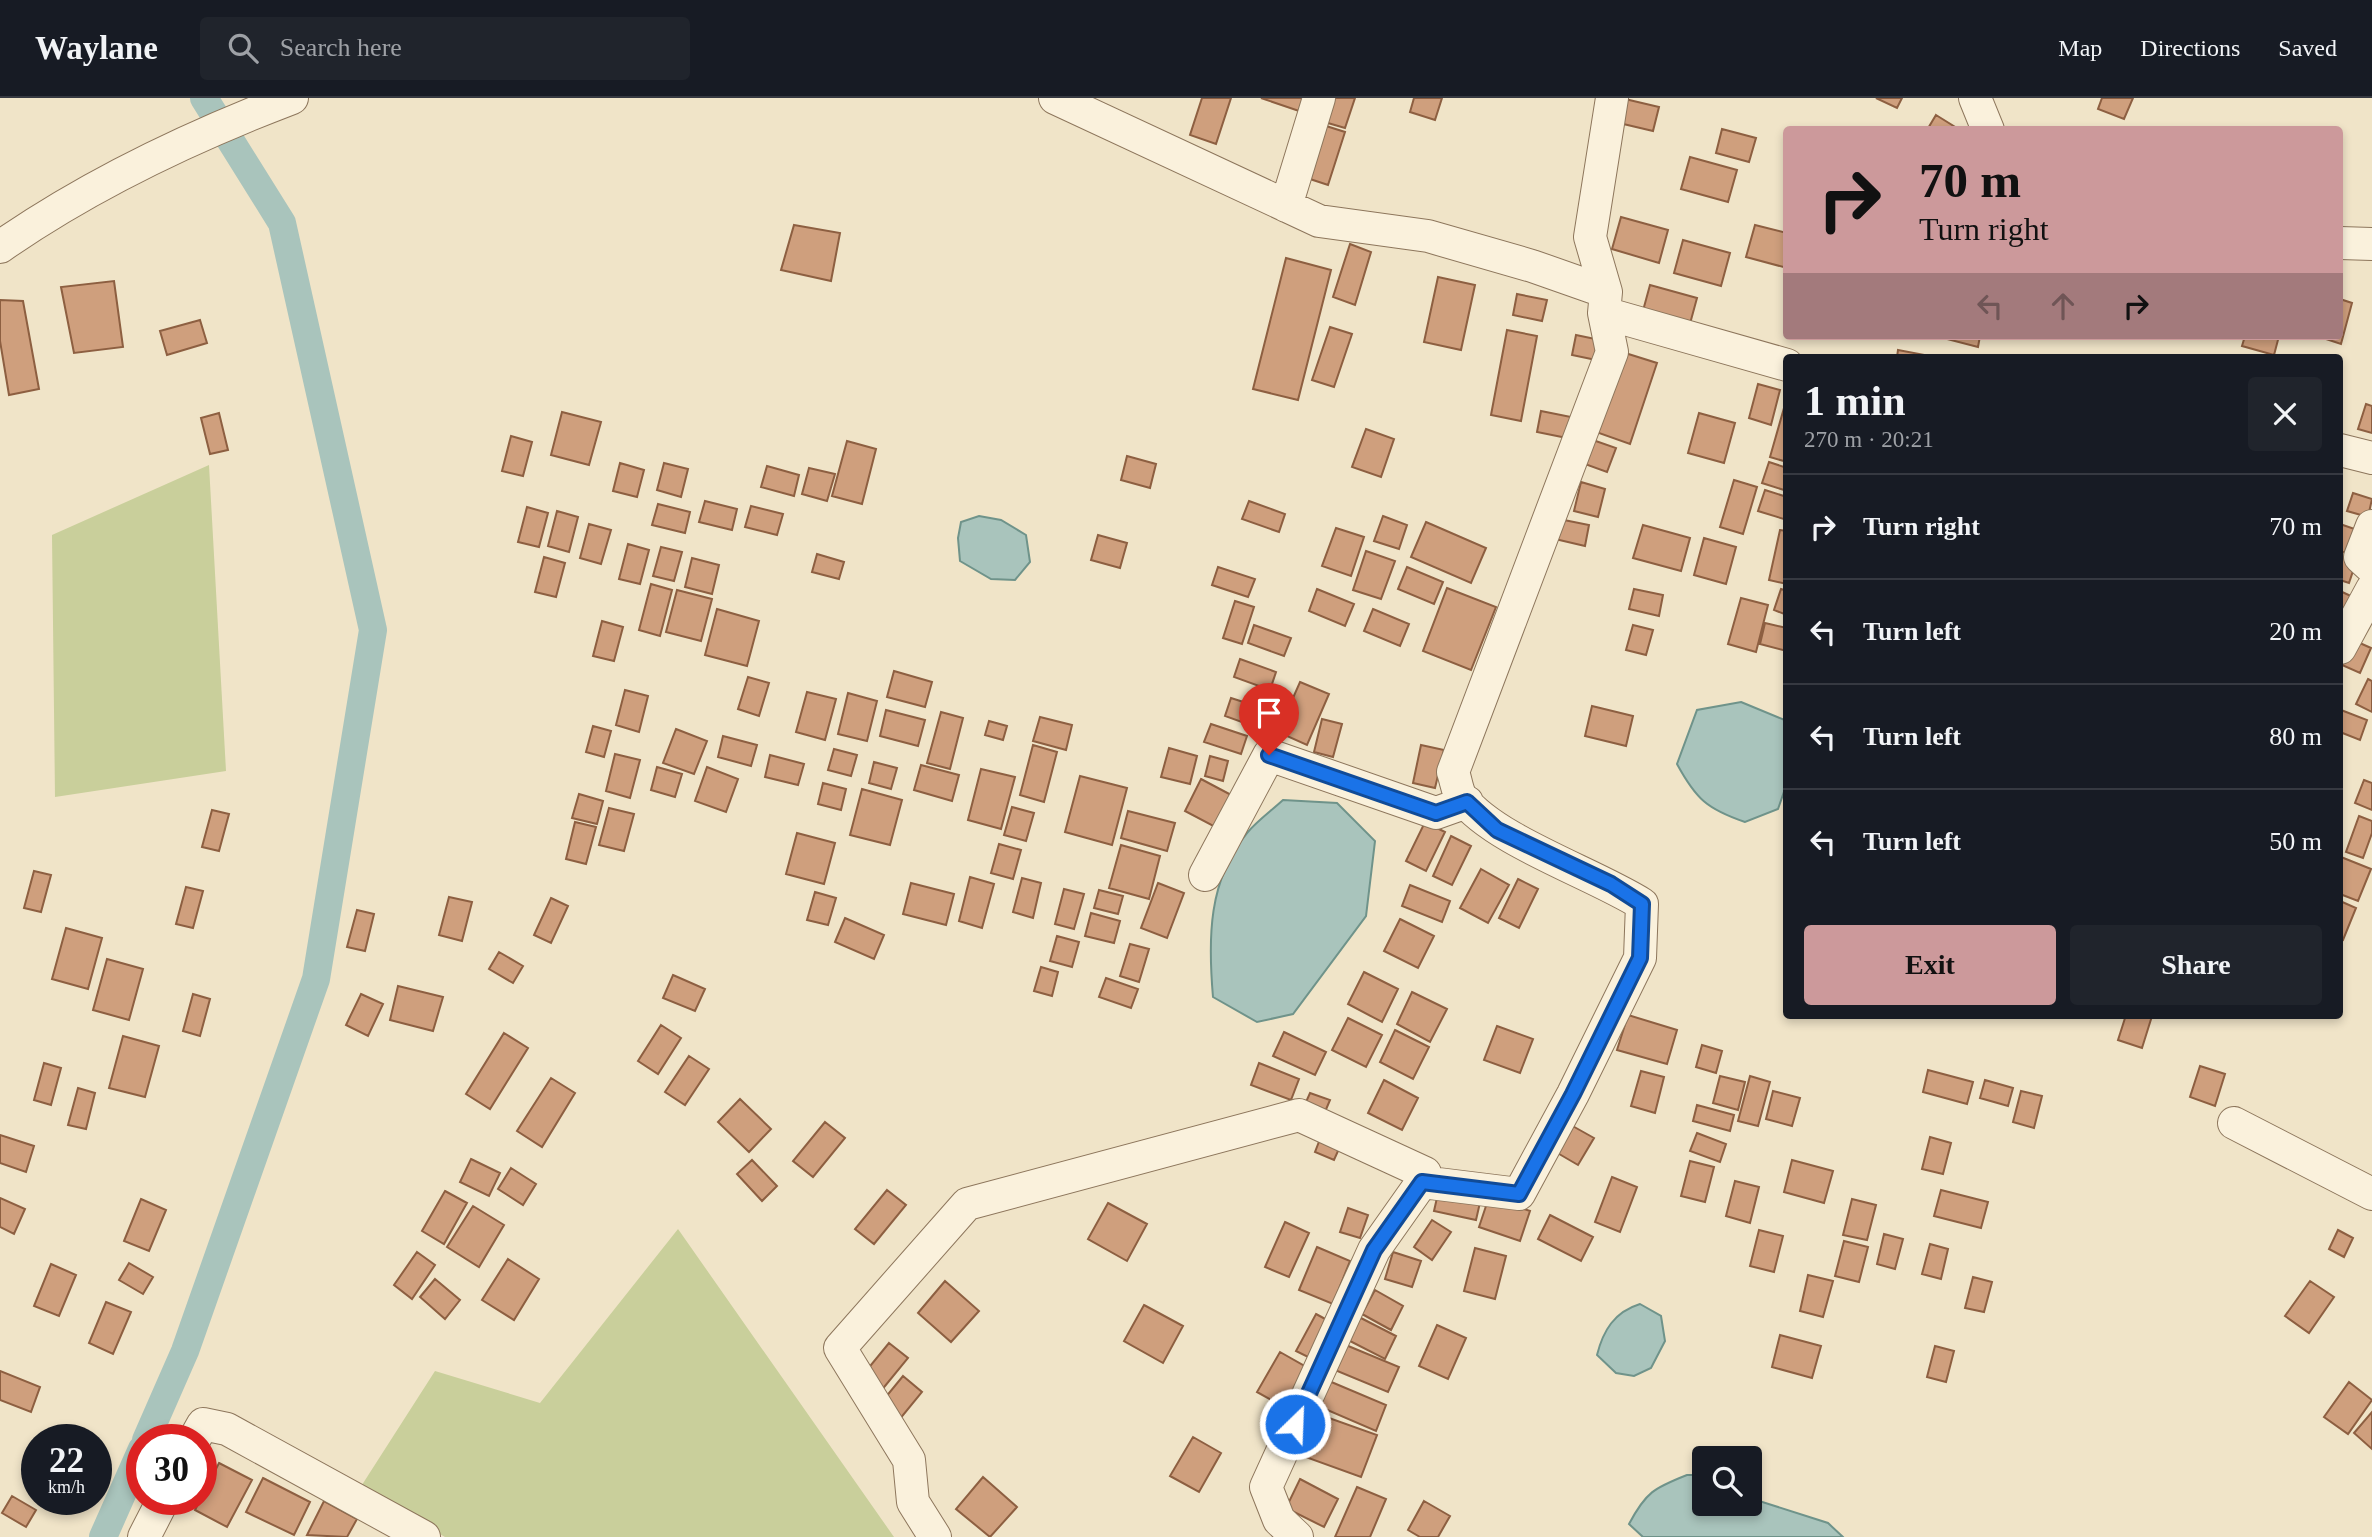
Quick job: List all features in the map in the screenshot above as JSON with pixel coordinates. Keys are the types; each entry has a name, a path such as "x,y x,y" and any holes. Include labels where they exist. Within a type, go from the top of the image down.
{"street":[{"path":"0,247 47,215 193,138 292,98"},
{"path":"1055,98 1319,221 1428,236 1532,266 1605,303 1783,364"},
{"path":"1286,206 1319,98"},
{"path":"1297,1537 1279,1520 1266,1487 1374,1250 1422,1182 1519,1194 1573,1094 1640,958 1642,904 1611,884 1497,830 1461,797 1453,772 1612,352 1605,303 1590,237 1612,98"},
{"path":"1975,98 1986,126"},
{"path":"2343,243 2372,244"},
{"path":"2343,451 2372,458"},
{"path":"2372,526 2360,557 2372,568"},
{"path":"2343,642 2372,589"},
{"path":"1205,875 1269,755 1436,813 1467,802"},
{"path":"935,1537 914,1502 909,1460 840,1348 967,1204 1299,1115 1424,1173"},
{"path":"2234,1123 2372,1194"},
{"path":"217,1427 227,1429 424,1537"},
{"path":"144,1537 155,1515"}],"green space":[{"path":"209,465 226,771 55,797 52,535"},
{"path":"678,1229 894,1537 445,1537 360,1488 435,1371 540,1403"}],"water":[{"path":"979,516 1001,520 1026,535 1030,562 1015,580 991,579 960,561 958,538 961,522"},
{"path":"1741,702 1783,719 1783,795 1778,809 1745,822 1712,807 1690,786 1677,764 1697,710"},
{"path":"1283,800 1337,803 1375,841 1366,916 1293,1014 1257,1022 1213,997 1211,932 1218,890 1234,851 1251,829"},
{"path":"1640,1304 1661,1316 1665,1341 1651,1368 1634,1376 1616,1373 1597,1355 1600,1346 1606,1330 1617,1317"},
{"path":"1692,1475 1692,1516 1762,1516 1762,1502 1828,1523 1843,1537 1643,1537 1629,1524 1646,1498 1666,1484"}],"building":[{"path":"1202,98 1231,98 1216,144 1190,135"},
{"path":"1261,98 1304,98 1299,111"},
{"path":"1328,98 1355,98 1345,128 1321,121"},
{"path":"1414,98 1442,98 1435,120 1410,112"},
{"path":"1876,98 1902,98 1897,108"},
{"path":"2102,98 2133,98 2124,119 2098,109"},
{"path":"1625,99 1659,107 1653,131 1619,123"},
{"path":"1936,115 1954,126 1929,126"},
{"path":"1323,125 1345,132 1328,185 1307,178"},
{"path":"1722,129 1756,138 1749,162 1716,153"},
{"path":"1690,157 1737,170 1728,202 1681,189"},
{"path":"1621,217 1668,230 1659,263 1612,249"},
{"path":"794,225 840,233 831,281 781,270"},
{"path":"1755,225 1783,232 1783,267 1746,257"},
{"path":"1683,240 1730,253 1721,286 1674,273"},
{"path":"1350,244 1371,252 1355,305 1333,297"},
{"path":"1286,258 1331,270 1298,400 1253,389"},
{"path":"1438,277 1475,285 1461,350 1424,342"},
{"path":"114,281 123,347 74,353 61,287"},
{"path":"1650,285 1697,298 1688,331 1641,318"},
{"path":"1517,294 1547,300 1542,321 1513,315"},
{"path":"0,300 23,301 39,389 9,395 0,341"},
{"path":"2343,300 2352,303 2343,337"},
{"path":"200,320 207,343 167,355 160,331"},
{"path":"1330,327 1352,334 1334,387 1312,380"},
{"path":"1507,330 1537,336 1521,421 1491,415"},
{"path":"1576,335 1605,341 1601,361 1572,355"},
{"path":"1951,340 1979,340 1978,347"},
{"path":"2244,340 2278,340 2274,354 2242,346"},
{"path":"1898,350 1919,354 1897,354"},
{"path":"1622,352 1657,363 1630,444 1596,432"},
{"path":"1758,384 1780,390 1771,425 1749,418"},
{"path":"2366,404 2372,406 2372,433 2358,429"},
{"path":"1541,411 1571,417 1567,438 1537,432"},
{"path":"562,412 601,422 589,465 551,455"},
{"path":"1783,412 1783,461 1770,457"},
{"path":"219,413 228,450 210,454 201,418"},
{"path":"1699,413 1735,423 1724,463 1688,453"},
{"path":"1366,429 1394,439 1381,477 1352,467"},
{"path":"511,436 532,442 523,476 502,471"},
{"path":"1590,439 1616,448 1607,472 1582,463"},
{"path":"847,441 876,449 862,504 832,496"},
{"path":"1127,456 1156,464 1150,488 1121,480"},
{"path":"1769,462 1783,467 1783,490 1762,483"},
{"path":"620,463 644,470 637,497 613,491"},
{"path":"664,463 688,469 681,497 657,490"},
{"path":"767,466 799,475 794,496 761,487"},
{"path":"809,468 835,474 827,501 802,494"},
{"path":"1734,480 1757,487 1743,534 1720,527"},
{"path":"1581,482 1605,489 1598,517 1574,511"},
{"path":"1765,490 1783,496 1783,519 1758,511"},
{"path":"2353,493 2372,499 2368,517 2347,511"},
{"path":"705,501 737,509 732,530 699,522"},
{"path":"1249,501 1285,514 1279,532 1242,519"},
{"path":"658,504 690,512 685,533 652,525"},
{"path":"751,506 783,514 777,535 745,527"},
{"path":"527,507 548,513 539,547 518,542"},
{"path":"557,511 578,517 569,552 548,546"},
{"path":"1383,516 1407,525 1399,549 1374,541"},
{"path":"1559,519 1589,525 1585,546 1555,539"},
{"path":"1426,522 1486,548 1471,583 1411,557"},
{"path":"589,524 611,530 601,564 580,558"},
{"path":"1643,525 1690,538 1681,571 1633,558"},
{"path":"2343,525 2372,535 2364,559 2343,552"},
{"path":"1336,528 1364,537 1351,576 1322,566"},
{"path":"1780,530 1783,530 1783,583 1769,580"},
{"path":"1098,535 1127,543 1120,568 1091,560"},
{"path":"1704,538 1736,547 1726,584 1694,575"},
{"path":"628,544 649,550 640,584 619,579"},
{"path":"661,547 682,552 674,581 653,576"},
{"path":"1366,551 1395,561 1381,599 1353,590"},
{"path":"817,554 844,562 839,579 812,572"},
{"path":"544,557 565,563 556,597 535,592"},
{"path":"2343,557 2356,562 2349,583 2343,581"},
{"path":"692,558 719,565 712,594 685,587"},
{"path":"1218,567 1255,579 1248,597 1212,585"},
{"path":"1407,567 1443,582 1434,604 1398,589"},
{"path":"651,584 672,590 660,636 639,630"},
{"path":"1447,588 1496,607 1471,670 1423,651"},
{"path":"1317,589 1354,604 1345,626 1309,611"},
{"path":"1634,589 1663,595 1659,616 1629,609"},
{"path":"1781,589 1783,590 1783,613 1774,610"},
{"path":"677,590 712,599 701,641 666,632"},
{"path":"2343,592 2353,597 2343,615"},
{"path":"1741,598 1768,605 1756,652 1728,644"},
{"path":"1235,601 1254,607 1242,644 1223,638"},
{"path":"717,609 759,621 747,666 705,655"},
{"path":"1373,609 1409,624 1400,646 1364,631"},
{"path":"602,621 623,627 614,661 593,656"},
{"path":"1765,623 1783,627 1783,650 1760,644"},
{"path":"1254,625 1291,638 1284,656 1248,643"},
{"path":"1633,625 1653,630 1646,655 1626,650"},
{"path":"2353,640 2371,648 2360,673 2343,665"},
{"path":"1240,659 1276,672 1270,690 1234,677"},
{"path":"894,671 932,682 925,707 887,697"},
{"path":"748,677 769,683 759,716 738,709"},
{"path":"2368,679 2372,681 2372,712 2356,704"},
{"path":"1300,682 1329,694 1307,745 1278,732"},
{"path":"625,690 648,696 639,732 616,725"},
{"path":"807,692 836,699 825,740 796,732"},
{"path":"848,693 877,701 867,741 838,734"},
{"path":"1231,698 1268,710 1261,729 1225,716"},
{"path":"1592,706 1633,716 1626,746 1585,736"},
{"path":"886,710 925,720 918,746 880,736"},
{"path":"2343,711 2367,720 2360,740 2343,733"},
{"path":"941,712 963,718 950,769 927,763"},
{"path":"1040,717 1072,725 1066,750 1033,741"},
{"path":"1322,719 1342,724 1333,757 1314,752"},
{"path":"989,721 1007,726 1003,740 985,735"},
{"path":"1211,724 1247,736 1241,754 1204,742"},
{"path":"593,726 611,731 604,757 586,752"},
{"path":"676,729 707,741 694,774 663,763"},
{"path":"723,736 757,745 751,766 718,757"},
{"path":"1033,745 1057,752 1044,802 1020,795"},
{"path":"1421,745 1444,750 1435,788 1413,783"},
{"path":"1169,748 1197,756 1190,784 1161,777"},
{"path":"834,749 857,755 851,776 828,770"},
{"path":"615,754 640,760 630,798 606,791"},
{"path":"770,755 804,764 798,785 765,777"},
{"path":"1210,756 1228,761 1223,781 1205,776"},
{"path":"874,762 897,768 891,789 869,783"},
{"path":"921,765 959,775 952,801 914,790"},
{"path":"657,767 682,774 675,797 651,790"},
{"path":"707,767 738,779 726,812 695,801"},
{"path":"981,769 1015,777 1001,829 968,820"},
{"path":"1080,776 1127,788 1112,845 1065,832"},
{"path":"1201,779 1235,797 1219,829 1185,811"},
{"path":"2364,780 2372,783 2372,810 2355,803"},
{"path":"823,783 846,789 841,810 818,804"},
{"path":"862,789 902,800 890,845 850,835"},
{"path":"579,794 603,801 597,824 572,818"},
{"path":"1012,807 1034,813 1026,841 1004,835"},
{"path":"609,808 634,814 624,851 599,845"},
{"path":"212,810 229,814 219,851 202,847"},
{"path":"1128,811 1175,823 1167,851 1121,838"},
{"path":"2359,816 2372,821 2372,833 2363,858 2346,852"},
{"path":"575,822 596,827 586,864 566,859"},
{"path":"1425,822 1445,832 1426,871 1406,861"},
{"path":"797,833 835,843 824,884 786,874"},
{"path":"1451,836 1471,846 1452,885 1433,876"},
{"path":"999,844 1021,850 1013,879 991,873"},
{"path":"1121,845 1160,856 1149,899 1109,888"},
{"path":"2343,858 2371,869 2358,901 2343,895"},
{"path":"1481,869 1509,885 1488,923 1460,908"},
{"path":"34,871 51,875 41,912 24,908"},
{"path":"970,877 994,884 982,928 959,921"},
{"path":"1022,878 1041,883 1033,918 1013,912"},
{"path":"1518,879 1538,889 1519,928 1499,918"},
{"path":"911,883 954,894 946,925 903,914"},
{"path":"1158,883 1184,893 1167,938 1141,928"},
{"path":"1410,885 1450,901 1442,922 1402,906"},
{"path":"186,887 203,891 193,928 176,924"},
{"path":"1064,889 1084,894 1074,929 1055,924"},
{"path":"1099,890 1123,896 1118,914 1094,908"},
{"path":"815,892 836,898 828,925 807,920"},
{"path":"449,897 472,902 462,941 439,935"},
{"path":"551,898 568,906 551,943 534,935"},
{"path":"2343,902 2356,908 2343,940"},
{"path":"357,910 374,914 365,951 347,947"},
{"path":"1091,913 1120,921 1114,943 1085,936"},
{"path":"845,918 884,935 874,959 835,942"},
{"path":"1400,919 1434,936 1418,968 1384,951"},
{"path":"66,928 102,938 88,989 52,979"},
{"path":"1057,936 1079,942 1072,967 1050,961"},
{"path":"1130,944 1149,949 1139,982 1120,976"},
{"path":"499,952 523,966 513,983 489,969"},
{"path":"107,959 143,969 129,1020 93,1010"},
{"path":"1041,967 1058,972 1052,996 1034,991"},
{"path":"1364,972 1398,989 1382,1022 1348,1004"},
{"path":"673,975 705,989 695,1011 663,998"},
{"path":"1106,978 1138,989 1131,1008 1099,997"},
{"path":"398,986 443,997 433,1031 390,1020"},
{"path":"1412,992 1447,1009 1430,1042 1397,1024"},
{"path":"193,994 210,999 200,1036 183,1031"},
{"path":"361,994 383,1004 368,1036 346,1025"},
{"path":"1628,1015 1677,1030 1667,1064 1617,1050"},
{"path":"1348,1018 1382,1035 1366,1067 1332,1050"},
{"path":"2125,1019 2151,1019 2142,1048 2118,1040"},
{"path":"661,1025 681,1038 658,1074 638,1061"},
{"path":"1497,1026 1533,1039 1520,1073 1484,1060"},
{"path":"1395,1030 1429,1047 1413,1079 1380,1062"},
{"path":"1284,1032 1326,1052 1315,1075 1273,1056"},
{"path":"504,1033 528,1048 490,1109 466,1094"},
{"path":"123,1036 159,1046 145,1097 109,1088"},
{"path":"1702,1045 1722,1051 1716,1073 1696,1067"},
{"path":"689,1056 709,1069 685,1105 665,1092"},
{"path":"44,1063 61,1068 51,1105 34,1100"},
{"path":"1259,1063 1299,1079 1291,1100 1251,1085"},
{"path":"2200,1066 2225,1074 2215,1106 2190,1097"},
{"path":"1928,1070 1973,1082 1967,1104 1923,1092"},
{"path":"1641,1071 1664,1077 1655,1113 1631,1106"},
{"path":"1720,1076 1745,1082 1738,1110 1713,1103"},
{"path":"1750,1076 1770,1082 1758,1126 1738,1121"},
{"path":"551,1078 575,1093 542,1147 517,1131"},
{"path":"1384,1080 1418,1098 1402,1130 1368,1113"},
{"path":"1985,1080 2013,1088 2008,1106 1980,1098"},
{"path":"78,1088 95,1093 86,1129 68,1125"},
{"path":"1773,1091 1800,1098 1792,1126 1766,1119"},
{"path":"2021,1091 2042,1096 2034,1128 2013,1122"},
{"path":"1310,1093 1330,1100 1322,1119 1302,1111"},
{"path":"740,1099 771,1129 749,1152 718,1122"},
{"path":"1697,1105 1734,1115 1730,1131 1693,1121"},
{"path":"825,1122 845,1138 813,1177 793,1161"},
{"path":"1569,1124 1594,1138 1578,1165 1554,1151"},
{"path":"1697,1133 1726,1144 1720,1162 1690,1151"},
{"path":"1322,1134 1342,1142 1334,1160 1315,1152"},
{"path":"0,1135 34,1146 26,1172 0,1163"},
{"path":"1930,1137 1951,1143 1943,1174 1922,1169"},
{"path":"471,1159 500,1173 489,1196 460,1182"},
{"path":"752,1160 777,1186 762,1201 737,1174"},
{"path":"1792,1160 1833,1171 1824,1203 1784,1192"},
{"path":"1690,1161 1714,1167 1705,1202 1681,1196"},
{"path":"511,1168 536,1184 523,1205 498,1189"},
{"path":"1612,1177 1637,1187 1620,1232 1595,1222"},
{"path":"1735,1181 1759,1187 1750,1223 1726,1216"},
{"path":"1439,1189 1481,1198 1476,1220 1434,1211"},
{"path":"887,1190 906,1205 874,1244 855,1229"},
{"path":"1941,1190 1988,1202 1981,1228 1934,1216"},
{"path":"445,1191 467,1203 444,1244 422,1231"},
{"path":"1489,1197 1530,1211 1520,1241 1479,1227"},
{"path":"0,1198 25,1209 14,1234 0,1227"},
{"path":"141,1199 166,1210 149,1251 124,1241"},
{"path":"1852,1199 1876,1205 1867,1240 1843,1235"},
{"path":"1108,1203 1147,1224 1127,1261 1088,1239"},
{"path":"473,1206 504,1225 479,1267 447,1247"},
{"path":"1348,1208 1368,1215 1360,1238 1340,1232"},
{"path":"1550,1215 1593,1237 1581,1261 1538,1239"},
{"path":"1432,1220 1451,1232 1432,1260 1414,1247"},
{"path":"1285,1222 1309,1233 1289,1277 1265,1267"},
{"path":"1759,1230 1783,1236 1774,1272 1750,1266"},
{"path":"2338,1230 2353,1238 2344,1257 2329,1249"},
{"path":"1884,1234 1903,1239 1895,1269 1877,1264"},
{"path":"1844,1241 1868,1247 1859,1282 1835,1276"},
{"path":"1930,1244 1948,1249 1941,1279 1922,1274"},
{"path":"1317,1247 1350,1261 1333,1304 1299,1290"},
{"path":"1475,1248 1506,1256 1495,1299 1464,1291"},
{"path":"417,1252 435,1265 412,1299 394,1285"},
{"path":"1393,1252 1421,1261 1412,1287 1385,1279"},
{"path":"508,1259 539,1279 514,1320 482,1300"},
{"path":"129,1263 153,1277 143,1294 119,1280"},
{"path":"51,1264 76,1275 59,1316 34,1306"},
{"path":"1808,1275 1833,1281 1823,1317 1800,1311"},
{"path":"1973,1277 1992,1282 1984,1312 1965,1308"},
{"path":"435,1279 460,1300 445,1319 420,1297"},
{"path":"945,1281 979,1311 951,1342 918,1313"},
{"path":"2310,1281 2334,1297 2309,1333 2285,1316"},
{"path":"1375,1290 1403,1306 1391,1330 1362,1314"},
{"path":"106,1302 131,1312 113,1354 89,1343"},
{"path":"1144,1305 1183,1326 1163,1363 1124,1341"},
{"path":"1316,1314 1329,1321 1310,1358 1296,1351"},
{"path":"1357,1316 1396,1336 1385,1359 1346,1339"},
{"path":"1437,1325 1466,1338 1448,1379 1419,1366"},
{"path":"1780,1335 1821,1346 1812,1378 1772,1367"},
{"path":"889,1343 908,1358 876,1397 857,1382"},
{"path":"1341,1343 1399,1367 1388,1392 1330,1368"},
{"path":"1935,1346 1954,1351 1946,1382 1927,1377"},
{"path":"1280,1352 1308,1368 1286,1408 1257,1392"},
{"path":"0,1371 40,1387 31,1412 0,1400"},
{"path":"903,1376 922,1392 890,1431 871,1415"},
{"path":"1329,1381 1386,1405 1376,1431 1318,1406"},
{"path":"2349,1382 2372,1400 2348,1434 2324,1417"},
{"path":"2372,1412 2372,1449 2354,1433"},
{"path":"1315,1413 1377,1435 1361,1477 1300,1455"},
{"path":"1193,1437 1221,1453 1199,1492 1170,1476"},
{"path":"219,1463 252,1480 227,1527 204,1515 217,1515"},
{"path":"983,1477 1017,1507 990,1537 956,1509"},
{"path":"263,1478 310,1502 294,1535 246,1512"},
{"path":"1300,1479 1338,1499 1324,1527 1286,1508"},
{"path":"1357,1487 1386,1499 1370,1537 1335,1537"},
{"path":"12,1496 21,1501 21,1515 33,1515 26,1527 2,1513"},
{"path":"324,1501 357,1519 347,1537 307,1535"},
{"path":"1424,1501 1450,1516 1438,1537 1420,1537 1408,1530"}],"waterway":[{"path":"153,1424 185,1351 316,979 373,630 282,223 204,98"},
{"path":"103,1537 126,1485"}],"route":[{"path":"1269,755 1436,813 1467,802 1497,830 1611,884 1642,904 1640,958 1573,1094 1519,1194 1422,1182 1374,1250 1295,1424"}]}
